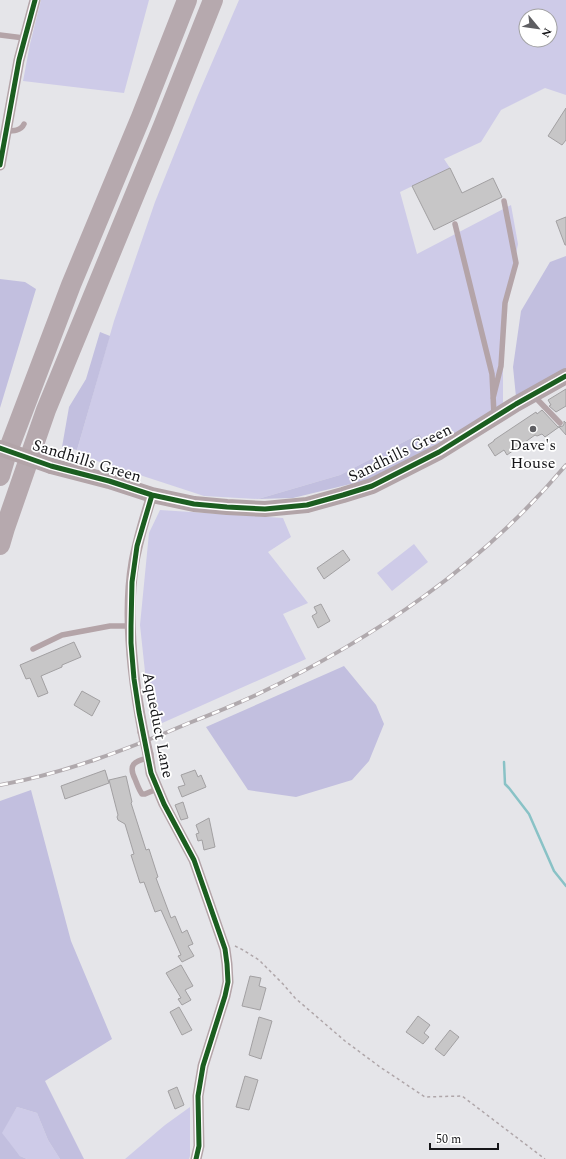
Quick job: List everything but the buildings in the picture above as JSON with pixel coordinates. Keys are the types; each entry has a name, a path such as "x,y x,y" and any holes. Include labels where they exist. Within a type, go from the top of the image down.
{"highway":[{"path":"0,476 6,456 71,285 141,117 187,0"},
{"path":"0,545 46,410 163,126 213,0"}],"street":[{"path":"0,165 19,60 35,0"},
{"name":"Sandhills Green","path":"0,448 50,466 108,481 152,495 194,504 265,509 307,505 372,486 439,452 532,394 566,376"},
{"name":"Aqueduct Lane","path":"152,495 143,524 134,564 132,582 131,626 134,679 151,773 172,821 194,860 225,949 227,964 228,982 225,996 203,1066 198,1096 199,1146 196,1159"}],"lane":[{"path":"0,35 24,38"},
{"path":"6,131 20,130 24,124"},
{"path":"493,398 501,366 505,303 516,263 504,201"},
{"path":"455,224 492,374 494,417"},
{"path":"532,394 560,423"},
{"path":"33,649 62,635 110,626 131,626"},
{"path":"148,756 134,763 132,772 142,794 157,789"}],"path":[{"path":"222,940 259,960 295,998 345,1041 380,1067 425,1097 462,1096 546,1159"}],"shaded area":[{"path":"41,0 149,0 124,93 23,81"},
{"path":"239,0 566,0 566,95 545,88 501,110 481,142 444,159 450,168 400,192 417,254 511,205 518,244 503,319 503,405 432,447 419,434 340,475 258,499 204,496 94,460 77,450 114,321 155,202 198,95"},
{"path":"566,256 566,370 516,397 513,367 521,311 550,262"},
{"path":"0,279 25,282 36,289 0,408"},
{"path":"100,332 110,336 77,450 62,447 69,407 86,379"},
{"path":"419,434 432,447 367,480 293,498 258,499 340,475"},
{"path":"160,510 283,518 291,537 268,552 308,603 283,614 306,659 151,728 140,625 149,533"},
{"path":"414,544 428,562 392,591 377,573"},
{"path":"344,666 376,705 384,724 369,761 352,780 296,797 248,790 206,727"},
{"path":"31,790 71,941 112,1039 45,1081 84,1159 60,1159 48,1140 37,1113 17,1107 2,1133 20,1156 27,1159 0,1159 0,801"},
{"path":"17,1107 37,1113 48,1140 60,1159 27,1159 20,1156 1,1133"},
{"path":"190,1107 189,1159 125,1159 165,1125"}],"waterway":[{"path":"504,762 505,784 529,814 554,871 566,886"}],"railway":[{"path":"0,785 73,767 143,742 256,695 343,649 384,624 462,567 498,536 533,502 566,465"}],"cycle path":[{"path":"0,165 19,60 35,0"},
{"path":"0,448 51,466 109,481 152,495 194,504 265,509 307,505 372,486 439,452 516,404 566,376"},
{"path":"152,495 137,546 132,582 131,643 139,712 151,773 164,804 194,860 225,949 227,964 228,982 225,996 203,1066 198,1096 199,1146 196,1159"}],"place":[{"name":"Dave's House","path":"533,429"}]}
